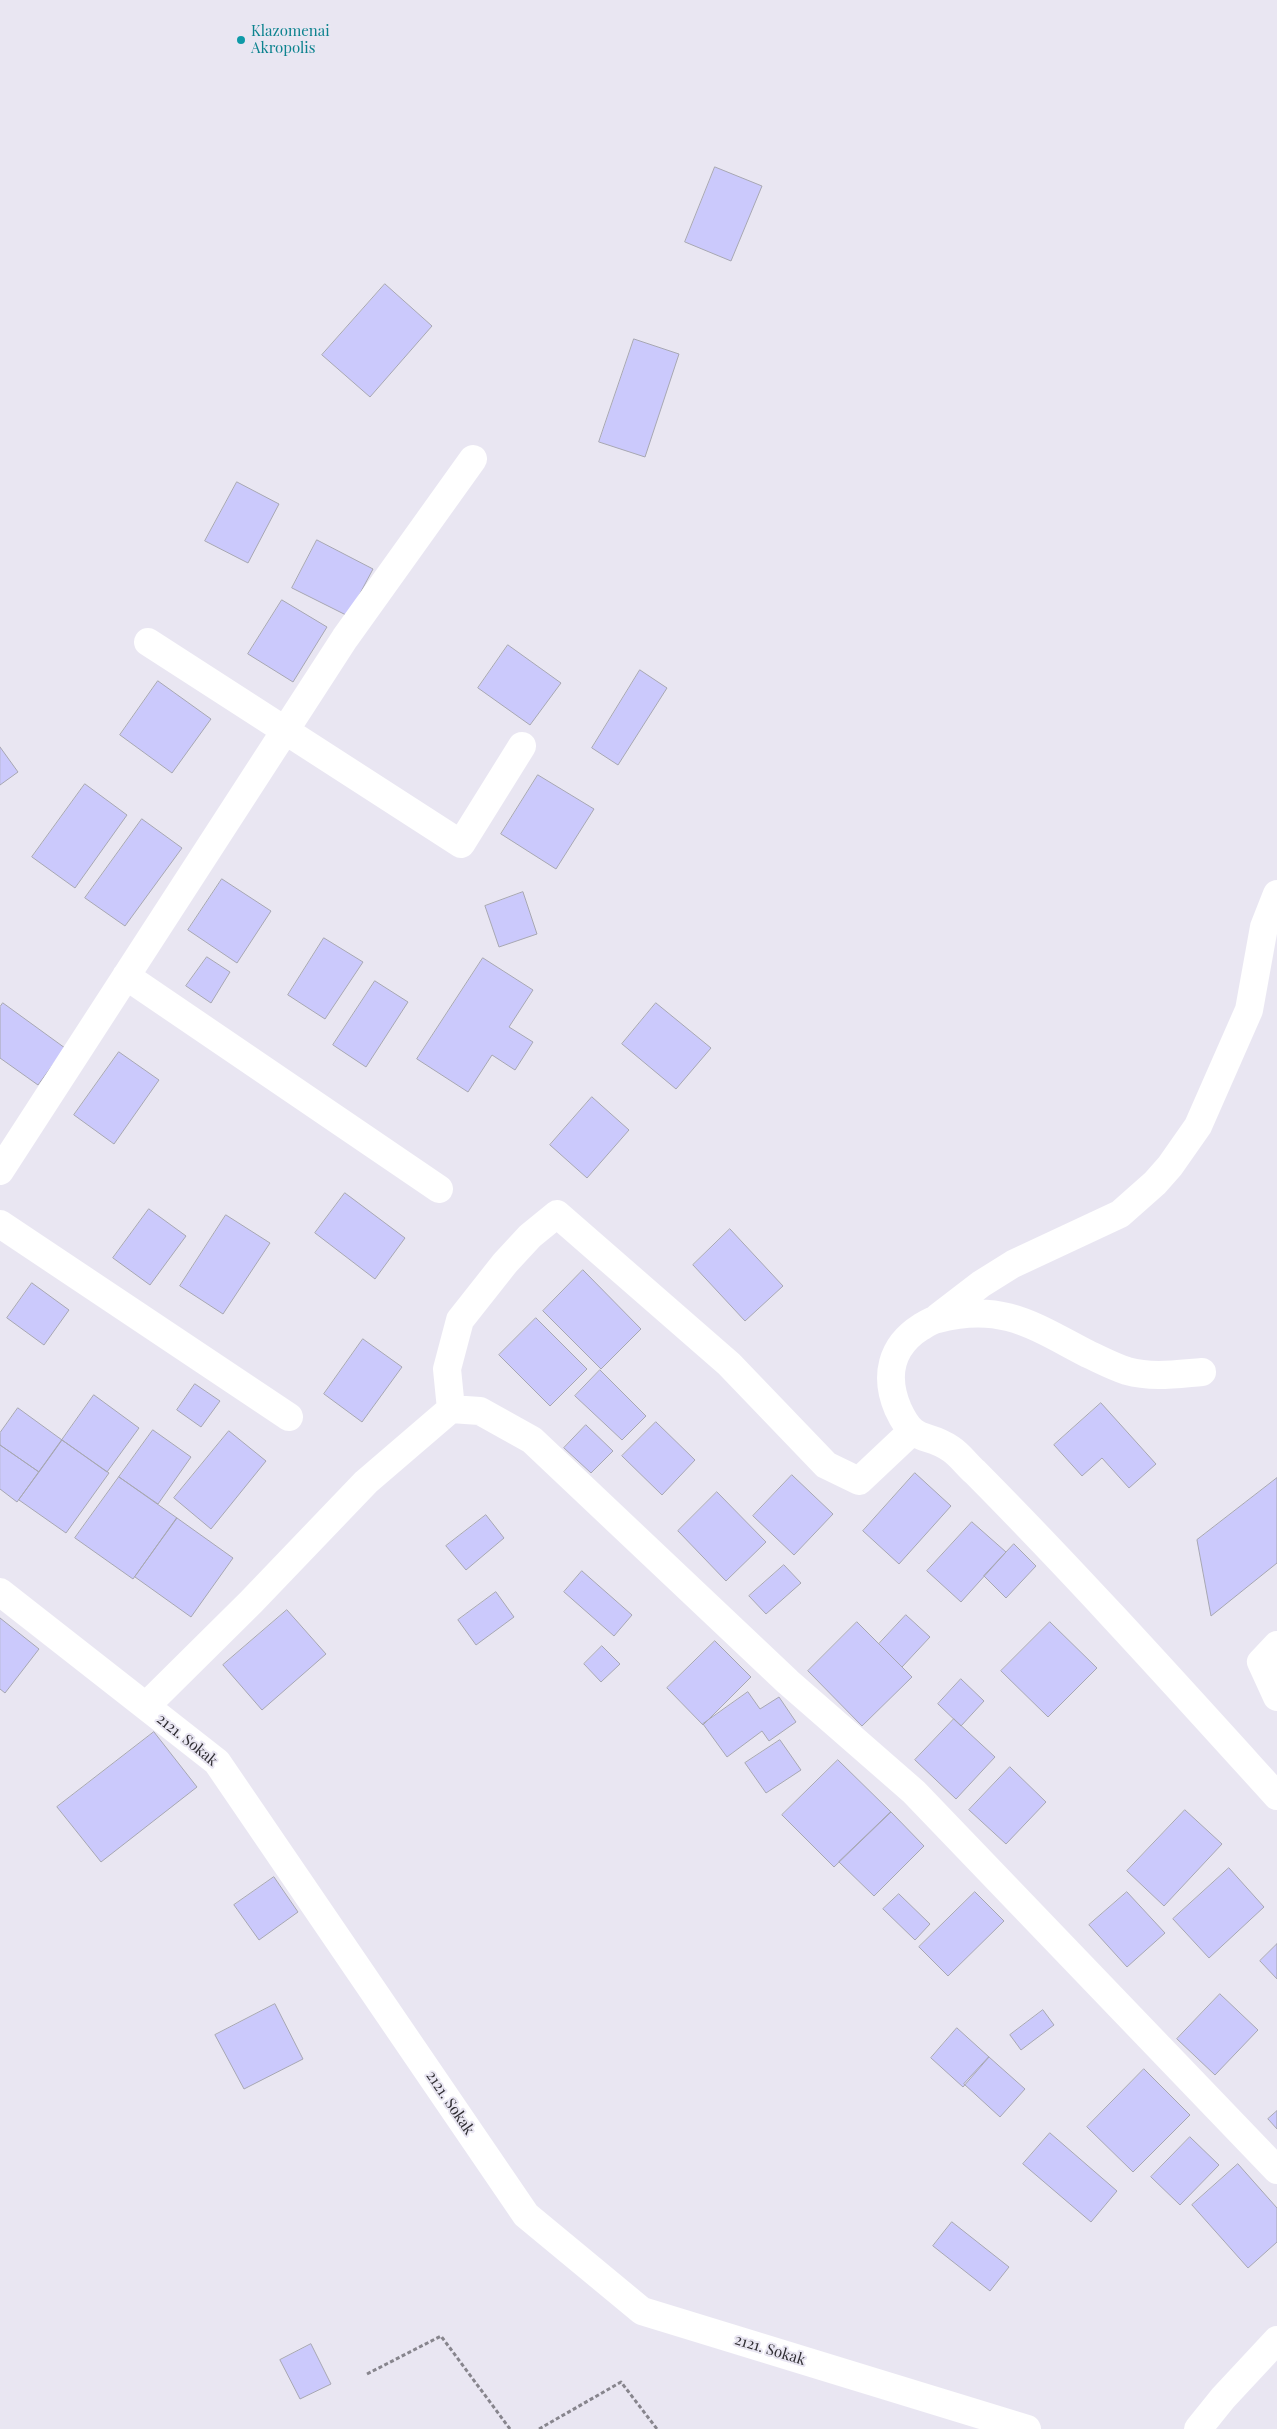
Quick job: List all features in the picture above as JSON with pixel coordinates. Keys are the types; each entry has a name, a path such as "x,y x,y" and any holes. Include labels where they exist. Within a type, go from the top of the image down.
{"street":[{"path":"0,1171 345,638 473,459"},
{"path":"148,642 461,844 522,746"},
{"path":"1277,894 1264,927 1249,1010 1198,1126 1170,1166 1155,1183 1120,1214 1013,1264 981,1284 935,1319 913,1332 898,1347 891,1367 892,1389 898,1408 911,1432 951,1449 1045,1543 1277,1796"},
{"path":"126,976 439,1190"},
{"path":"451,1410 447,1370 460,1320 505,1263 530,1236 557,1214 729,1364 826,1465 859,1481 911,1432"},
{"path":"0,1224 289,1417"},
{"path":"935,1319 993,1312 1043,1329 1107,1363 1127,1371 1150,1375 1202,1372"},
{"path":"146,1706 251,1602 366,1482 451,1410 480,1411 532,1440 788,1682 914,1792 1277,2170"},
{"name":"2121. Sokak","path":"0,1592 217,1762 526,2215 642,2311 1027,2429"},
{"path":"1277,1645 1261,1662 1277,1696"},
{"path":"1198,2429 1223,2398 1277,2340"}],"path":[{"path":"367,2374 441,2336 510,2429"},
{"path":"539,2429 621,2382 657,2429"}],"building":[{"path":"715,167 762,186 731,261 685,242"},
{"path":"385,284 432,326 370,397 322,355"},
{"path":"634,339 679,354 645,457 599,442"},
{"path":"237,482 279,504 248,563 205,541"},
{"path":"317,540 373,569 348,616 292,588"},
{"path":"282,600 327,627 293,682 248,654"},
{"path":"508,645 561,683 530,725 478,688"},
{"path":"640,670 667,688 618,765 592,748"},
{"path":"158,681 211,719 172,773 120,735"},
{"path":"0,747 18,772 0,785"},
{"path":"538,775 594,809 556,869 501,834"},
{"path":"85,784 127,815 75,888 32,857"},
{"path":"142,819 182,848 125,926 85,898"},
{"path":"222,879 271,911 237,963 188,930"},
{"path":"523,892 537,934 499,947 485,906"},
{"path":"324,938 363,962 325,1019 288,995"},
{"path":"207,957 230,972 211,1003 186,986"},
{"path":"483,958 533,990 509,1027 533,1042 515,1070 492,1055 468,1092 417,1059"},
{"path":"375,981 408,1002 366,1067 333,1045"},
{"path":"3,1003 65,1048 38,1085 0,1058 0,1007"},
{"path":"656,1003 711,1048 676,1089 622,1044"},
{"path":"119,1052 159,1080 114,1144 74,1115"},
{"path":"592,1097 629,1130 587,1178 550,1145"},
{"path":"345,1193 405,1238 375,1279 315,1233"},
{"path":"149,1209 186,1236 150,1285 113,1258"},
{"path":"226,1215 270,1243 223,1314 180,1286"},
{"path":"730,1229 783,1286 745,1321 693,1265"},
{"path":"583,1270 641,1329 601,1369 543,1311"},
{"path":"32,1283 69,1310 44,1345 7,1318"},
{"path":"536,1318 587,1369 550,1406 499,1355"},
{"path":"363,1339 402,1367 362,1422 324,1394"},
{"path":"600,1370 646,1416 622,1440 575,1396"},
{"path":"195,1384 220,1401 201,1427 177,1410"},
{"path":"94,1395 139,1428 107,1472 62,1440"},
{"path":"1101,1403 1156,1464 1129,1488 1102,1458 1082,1476 1054,1445"},
{"path":"18,1408 62,1440 39,1472 0,1445 0,1433"},
{"path":"656,1422 695,1460 662,1495 622,1456"},
{"path":"586,1425 613,1451 591,1473 564,1448"},
{"path":"153,1430 191,1457 158,1504 119,1477"},
{"path":"229,1431 266,1461 211,1529 174,1498"},
{"path":"62,1440 109,1473 66,1533 19,1500"},
{"path":"0,1445 39,1472 17,1502 0,1489"},
{"path":"915,1473 951,1506 899,1564 863,1531"},
{"path":"792,1475 833,1514 794,1555 753,1516"},
{"path":"119,1477 177,1518 133,1579 75,1538"},
{"path":"1277,1478 1277,1563 1211,1616 1197,1540"},
{"path":"717,1492 766,1542 726,1581 678,1531"},
{"path":"486,1515 504,1538 466,1570 446,1546"},
{"path":"177,1518 233,1558 191,1617 135,1577"},
{"path":"972,1522 1006,1552 961,1602 927,1571"},
{"path":"1014,1544 1036,1566 1006,1598 984,1576"},
{"path":"784,1565 801,1583 766,1614 749,1596"},
{"path":"582,1571 632,1615 614,1636 564,1592"},
{"path":"496,1592 514,1617 476,1645 458,1620"},
{"path":"287,1610 326,1654 262,1710 223,1665"},
{"path":"906,1615 930,1637 902,1667 879,1644"},
{"path":"0,1618 39,1649 5,1693 0,1689"},
{"path":"857,1622 912,1677 862,1726 808,1671"},
{"path":"1050,1622 1097,1668 1048,1717 1001,1671"},
{"path":"715,1641 751,1677 703,1725 667,1688"},
{"path":"602,1646 620,1664 601,1682 584,1664"},
{"path":"961,1679 984,1701 961,1726 938,1704"},
{"path":"748,1692 760,1709 779,1697 796,1722 769,1741 762,1731 727,1757 703,1724"},
{"path":"954,1719 995,1757 956,1799 915,1760"},
{"path":"154,1732 197,1787 101,1862 57,1807"},
{"path":"780,1740 801,1770 766,1793 745,1763"},
{"path":"838,1760 891,1812 834,1867 782,1815"},
{"path":"1010,1767 1046,1802 1006,1844 969,1810"},
{"path":"1185,1810 1222,1844 1164,1906 1127,1871"},
{"path":"891,1812 924,1846 874,1896 839,1862"},
{"path":"1229,1868 1264,1907 1209,1958 1173,1919"},
{"path":"274,1877 298,1912 259,1940 234,1905"},
{"path":"975,1892 1004,1921 948,1976 919,1947"},
{"path":"1127,1892 1165,1933 1127,1967 1089,1925"},
{"path":"899,1894 930,1924 915,1940 883,1909"},
{"path":"1277,1944 1277,1979 1260,1961"},
{"path":"1220,1994 1258,2030 1215,2075 1177,2039"},
{"path":"275,2004 303,2059 244,2089 215,2035"},
{"path":"1043,2010 1054,2025 1021,2050 1010,2035"},
{"path":"957,2028 989,2057 963,2087 931,2058"},
{"path":"989,2057 1025,2089 1000,2117 964,2084"},
{"path":"1144,2069 1190,2115 1133,2172 1087,2127"},
{"path":"1277,2111 1277,2129 1268,2119"},
{"path":"1050,2133 1117,2191 1091,2222 1023,2164"},
{"path":"1190,2137 1219,2165 1180,2205 1151,2177"},
{"path":"1238,2164 1277,2208 1277,2242 1248,2268 1192,2205"},
{"path":"952,2222 1009,2267 990,2291 933,2246"},
{"path":"311,2344 331,2384 300,2399 280,2360"}],"place":[{"name":"Klazomenai Akropolis","path":"241,40"}]}
